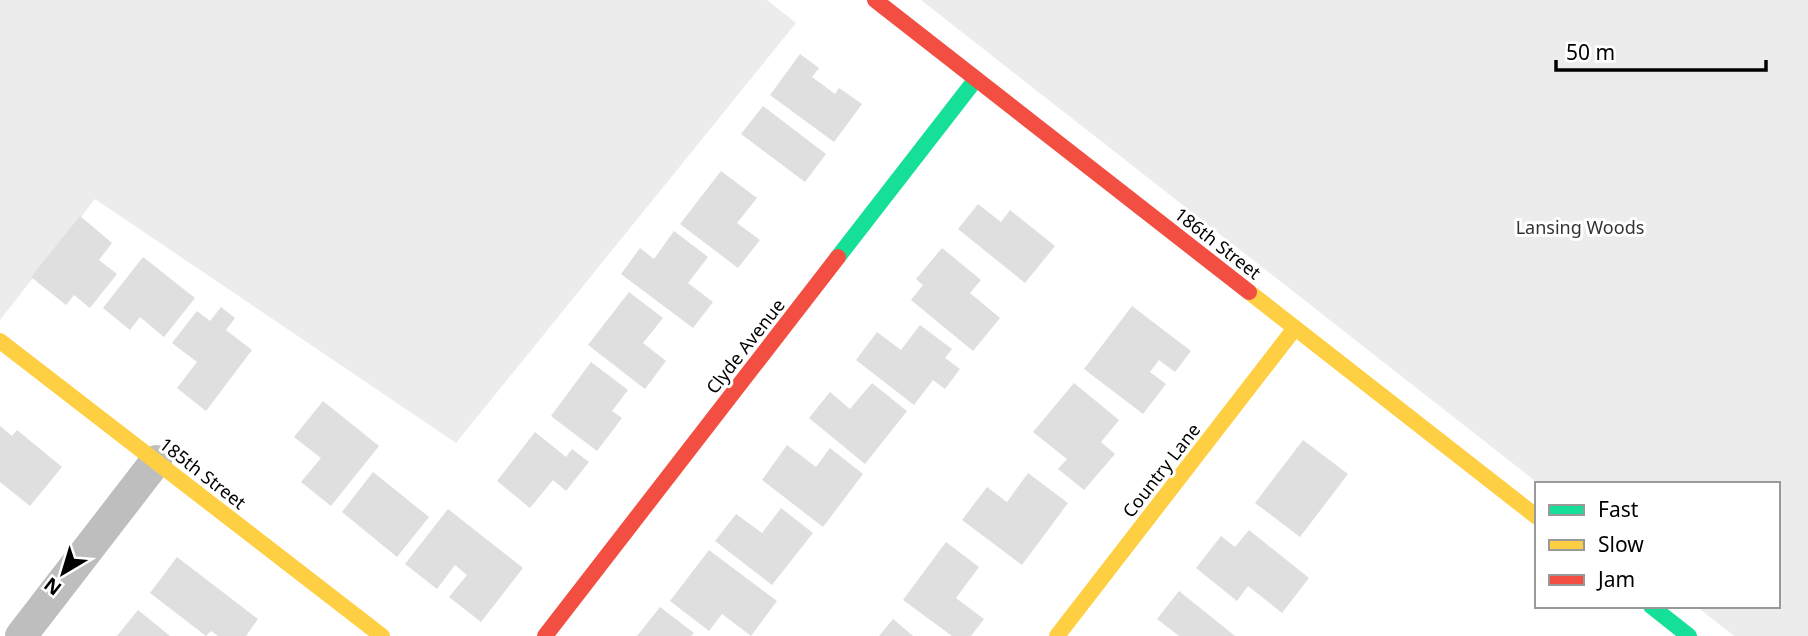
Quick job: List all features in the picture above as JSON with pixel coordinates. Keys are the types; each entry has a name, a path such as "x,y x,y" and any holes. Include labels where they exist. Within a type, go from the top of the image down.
{"street":[{"name":"186th Street","path":"875,0 1535,515"},
{"name":"Clyde Avenue","path":"545,636 976,79"},
{"name":"Country Lane","path":"1057,636 1294,328"},
{"name":"185th Street","path":"0,341 382,636"},
{"path":"21,636 156,461"},
{"path":"1654,608 1689,636"}],"green space":[{"path":"0,0 767,0 796,23 456,443 95,199 0,320"},
{"name":"Lansing Woods","path":"921,0 1808,0 1808,636 1734,636 1699,608 1780,608 1780,482 1536,482"}],"building":[{"path":"800,54 819,68 812,77 835,94 839,88 862,104 834,142 770,95"},
{"path":"763,106 826,154 805,182 741,134"},
{"path":"721,171 757,198 737,223 760,240 738,268 680,224"},
{"path":"978,204 1001,222 1010,210 1055,246 1025,283 958,229"},
{"path":"80,216 112,243 99,260 117,274 90,308 74,295 66,305 31,277"},
{"path":"674,231 708,257 688,283 713,302 693,328 621,274 640,248 654,259"},
{"path":"942,248 981,280 970,293 1000,318 973,351 911,300 923,285 916,279"},
{"path":"143,257 195,298 164,337 140,317 130,330 103,308"},
{"path":"629,292 663,318 643,343 666,361 645,389 588,345"},
{"path":"1132,306 1191,351 1175,372 1159,360 1150,372 1166,384 1143,414 1084,369"},
{"path":"221,307 235,318 226,330 252,350 206,411 177,388 197,362 172,343 197,311 210,321"},
{"path":"920,325 952,349 945,358 960,369 945,389 933,380 914,405 856,360 877,332 901,350"},
{"path":"591,362 628,390 612,411 622,418 597,451 551,416"},
{"path":"872,383 907,411 865,464 809,418 830,392 850,409"},
{"path":"1074,383 1119,420 1101,442 1115,454 1084,490 1058,469 1067,459 1033,432"},
{"path":"323,401 379,446 331,506 301,482 321,458 294,437"},
{"path":"0,426 12,436 17,430 62,467 30,506 0,482"},
{"path":"535,432 566,457 572,449 589,462 566,491 553,480 530,508 497,481"},
{"path":"1303,440 1348,474 1300,537 1255,503"},
{"path":"787,445 816,467 830,448 863,474 823,527 762,480"},
{"path":"373,472 429,517 397,557 342,512"},
{"path":"1028,473 1068,503 1022,565 962,520 987,487 1007,502"},
{"path":"781,508 813,533 772,585 715,541 736,514 762,533"},
{"path":"448,509 523,568 481,622 449,597 467,575 455,565 437,589 405,564"},
{"path":"1249,530 1309,578 1282,613 1248,586 1237,601 1196,568 1221,536 1235,547"},
{"path":"946,542 979,567 956,598 984,619 971,636 952,636 903,600"},
{"path":"709,550 777,601 751,636 722,614 709,631 670,601"},
{"path":"177,557 258,619 246,636 218,636 211,631 206,636 150,593"},
{"path":"1179,591 1235,636 1179,636 1157,619"},
{"path":"660,607 694,633 691,636 637,636"},
{"path":"138,610 170,636 117,636"},
{"path":"893,619 913,636 879,636"}],"traffic: fast":[{"path":"838,257 976,79"},
{"path":"1654,608 1689,636"}],"traffic: slow":[{"path":"1249,292 1535,515"},
{"path":"1057,636 1295,328"},
{"path":"0,341 382,636"}],"traffic: jam":[{"path":"875,0 1249,292"},
{"path":"545,636 838,257"}]}
